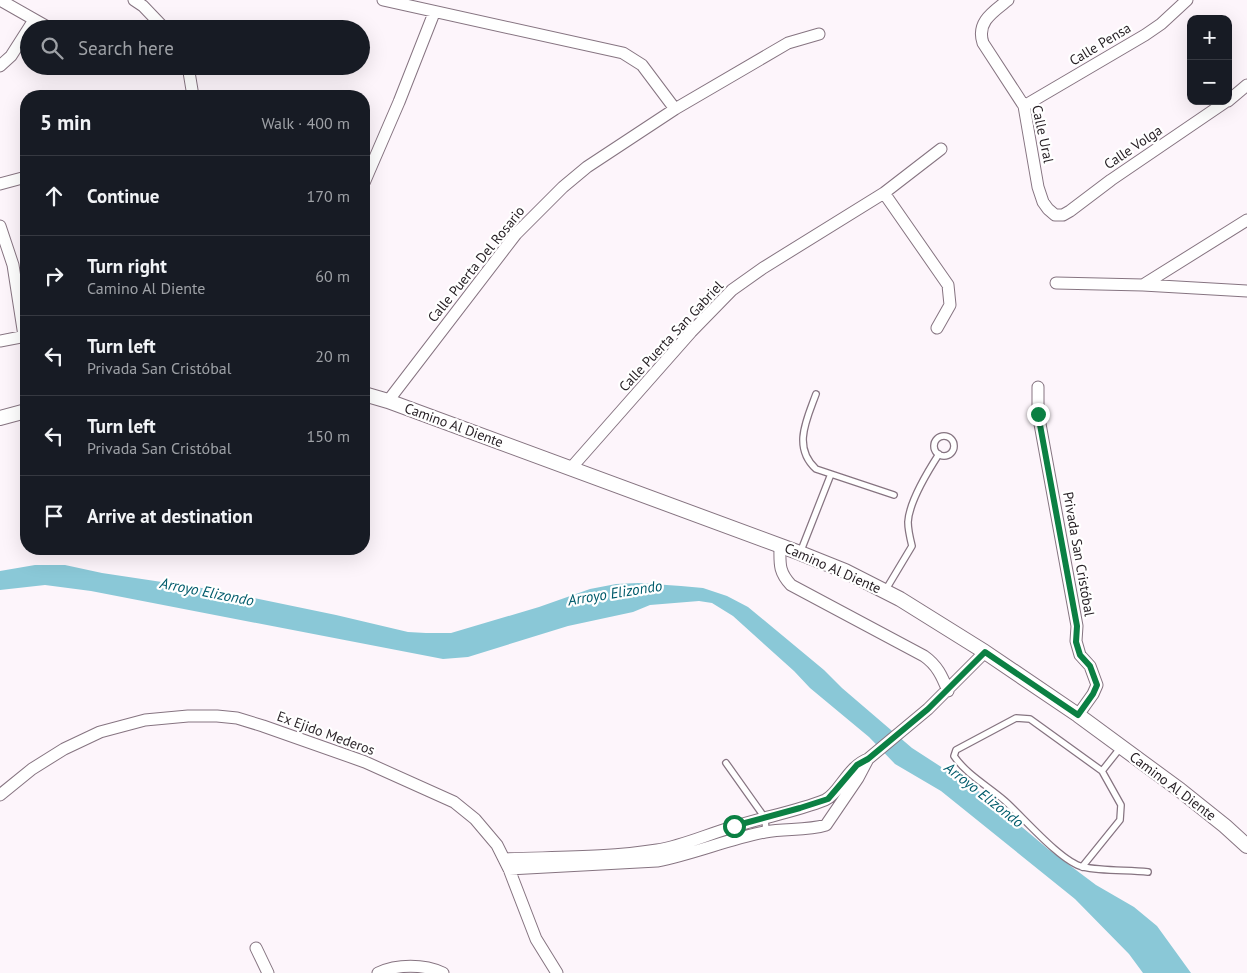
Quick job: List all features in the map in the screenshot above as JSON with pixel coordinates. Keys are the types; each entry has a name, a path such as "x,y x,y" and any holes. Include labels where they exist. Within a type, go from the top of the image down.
{"street":[{"path":"0,0 34,20"},
{"path":"134,0 143,6 156,20"},
{"path":"383,0 434,13 623,53 642,65 675,109"},
{"name":"Calle Ural","path":"1008,0 991,14 984,23 980,34 983,44 1024,106 1038,187 1043,202 1055,215"},
{"name":"Calle Pensa","path":"1024,106 1161,24 1187,0"},
{"path":"370,169 434,13"},
{"name":"Calle Puerta Del Rosario","path":"388,401 516,234 542,207 587,167 675,109 788,43 820,34"},
{"path":"0,66 11,56 20,42"},
{"path":"190,75 192,90"},
{"name":"Calle Volga","path":"1232,98 1247,85"},
{"name":"Calle Volga","path":"1055,215 1063,215 1070,211 1111,180 1222,105"},
{"name":"Calle Puerta San Gabriel","path":"571,468 691,332 732,290 763,268 884,193 941,148"},
{"path":"0,184 20,179"},
{"path":"884,193 948,285 950,305 937,328"},
{"path":"1143,285 1247,220"},
{"path":"0,226 13,265 20,306"},
{"path":"1056,283 1143,285 1247,291"},
{"path":"0,341 20,337"},
{"name":"Privada San Cristóbal","path":"1038,387 1038,414 1077,626 1076,642 1080,655 1090,666 1097,685 1078,715"},
{"name":"Camino Al Diente","path":"370,396 780,545 845,571 885,591 985,652 1078,715 1180,790 1247,846"},
{"path":"0,418 20,413"},
{"path":"780,545 780,568 784,577 791,584 924,656 934,663 948,691"},
{"path":"625,859 828,799 857,765 913,722 948,691 985,652"},
{"name":"Ex Ejido Mederos","path":"0,795 32,769 56,754 100,732 145,720 188,716 237,718 365,762 454,802 475,820 497,845 536,939 556,973"},
{"path":"506,864 625,859 658,861 682,856 737,838 766,832 826,825 871,756"},
{"path":"828,799 837,810"},
{"path":"800,808 801,829"},
{"path":"256,948 268,973"},
{"path":"378,973 398,967 415,967 437,970 443,973"}],"lane":[{"path":"816,394 802,438 803,451 808,462 816,469 894,495"},
{"path":"885,591 912,546 908,524 909,515 925,476 939,454"},
{"path":"800,553 831,474"},
{"path":"1082,867 1120,820 1121,805 1102,770 1030,719 1016,718 956,750 954,756 960,766 1005,801 1065,857 1082,867 1148,872"},
{"path":"1102,770 1121,747"},
{"path":"726,763 765,818 766,832"}],"water":[{"name":"Arroyo Elizondo","path":"35,565 65,565 102,573 215,590 408,632 426,633 451,633 539,607 590,589 616,584 638,583 703,588 727,596 748,607 824,670 842,688 912,748 983,794 1048,849 1096,885 1134,907 1157,926 1191,973 1143,973 1129,954 1075,899 941,791 895,764 869,737 810,688 733,616 712,603 699,601 650,605 633,612 568,626 468,657 443,659 91,591 45,585 0,590 0,571"}],"route":[{"path":"734,826 828,799 857,765 868,759 928,709 985,652 1078,715 1097,685 1094,674 1090,666 1080,655 1076,642 1077,626 1038,414"}]}
